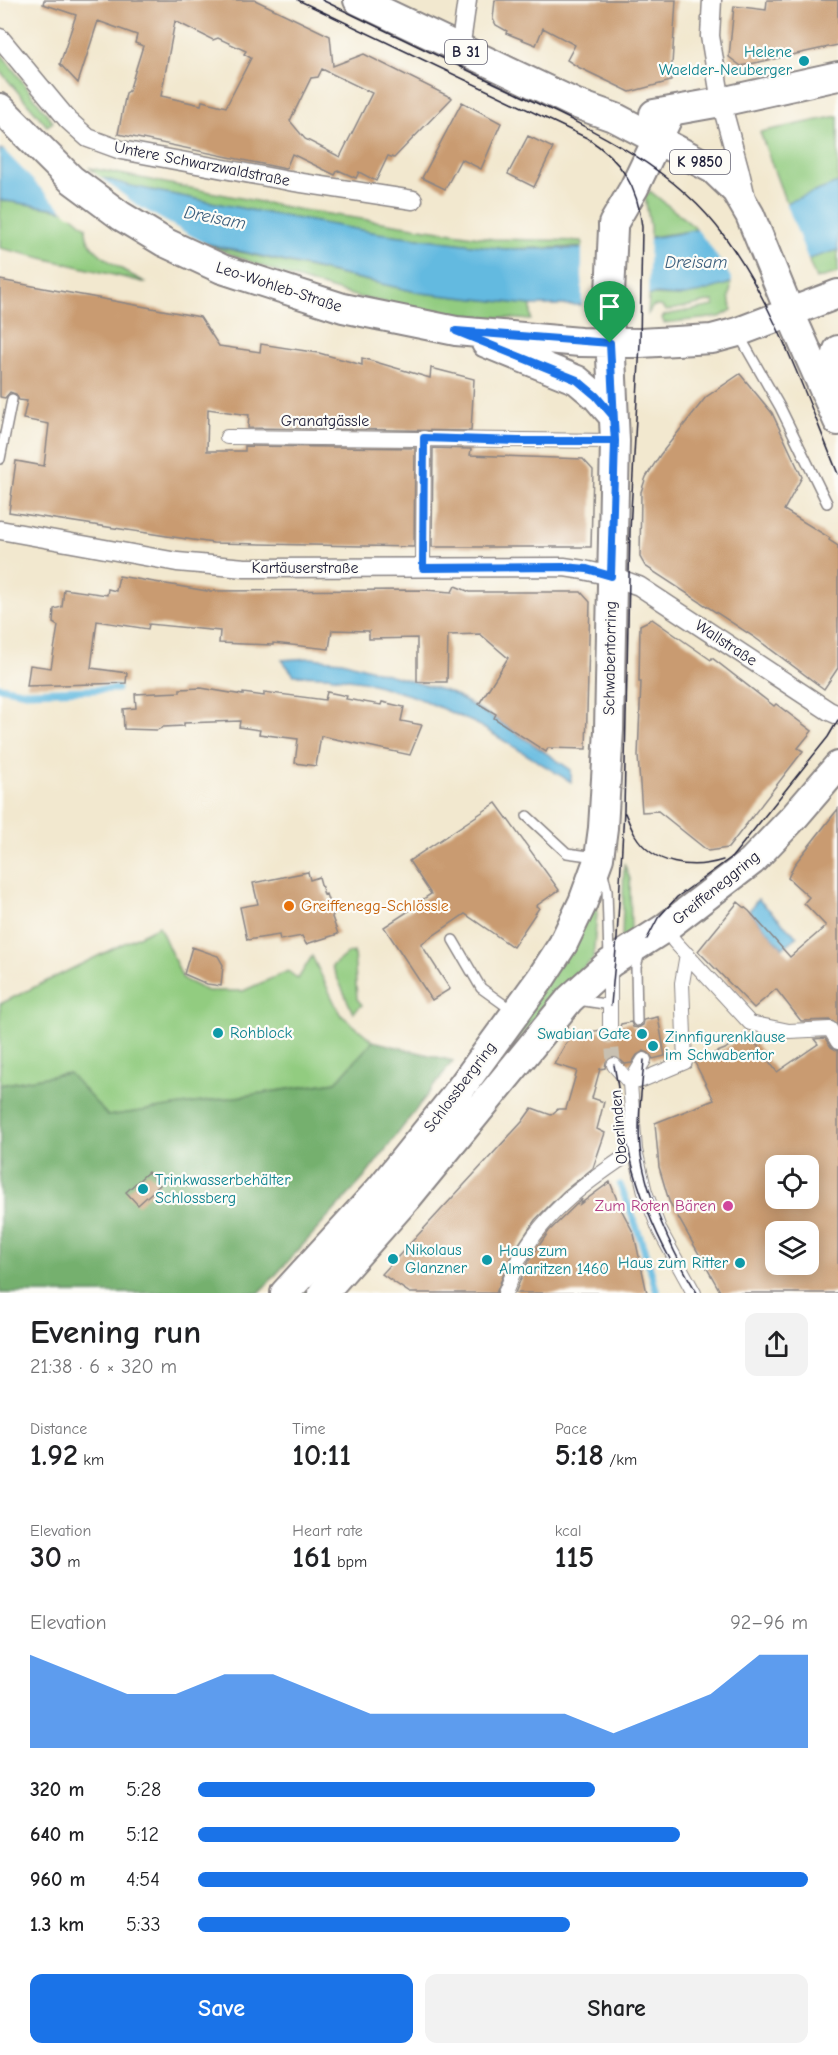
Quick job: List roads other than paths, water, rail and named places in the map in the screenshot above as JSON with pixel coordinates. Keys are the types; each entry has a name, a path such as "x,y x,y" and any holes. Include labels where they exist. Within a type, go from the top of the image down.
{"main road":[{"name":"B 31","path":"358,0 574,103 616,118 644,116 721,102 838,76"},
{"name":"Leo-Wohleb-Straße","path":"0,108 71,179 121,216 164,242 202,261 280,289 343,308 456,331 610,329 677,342 712,339 738,333 838,294"},
{"path":"616,118 657,139 671,111"},
{"name":"K 9850","path":"610,329 610,259 613,224 657,139 713,169 742,195 790,313 838,421"},
{"name":"Schwabentorring","path":"599,858 609,730 614,429 610,329"},
{"path":"456,331 577,380 596,396 614,429"},
{"path":"827,394 838,350"},
{"name":"Greiffeneggring","path":"609,963 656,934 752,861 838,766"},
{"name":"Schlossbergring","path":"285,1293 380,1189 455,1096 515,1013 564,944 599,858"},
{"name":"Schlossbergring","path":"323,1293 414,1190 570,999 609,963"}],"street":[{"path":"460,50 467,0"},
{"path":"712,0 710,36 721,102 742,195"},
{"name":"Untere Schwarzwaldstraße","path":"0,38 68,120 88,138 121,150 289,181 413,200"},
{"name":"Granatgässle","path":"226,437 518,441 614,429"},
{"path":"423,568 424,438"},
{"name":"Kartäuserstraße","path":"0,530 177,562 245,568 564,567 587,569 611,576"},
{"name":"Wallstraße","path":"611,576 639,586 838,715"},
{"path":"656,934 687,954 750,1023 789,1031 830,1029 838,1042"},
{"path":"614,1065 630,1083 685,1062 682,983 687,954"},
{"path":"609,963 610,1028"},
{"name":"Oberlinden","path":"644,1060 630,1083 635,1150 645,1192 660,1231 693,1292"},
{"path":"505,1293 519,1258 544,1224 565,1201 635,1150"}],"lane":[{"path":"738,333 780,407 827,503"},
{"path":"0,459 12,399"},
{"path":"527,816 567,853 599,858 607,890 609,963"},
{"path":"637,1021 636,967 640,954 656,934"},
{"path":"453,940 481,988 515,1013"},
{"path":"570,999 611,1005"}],"water":[{"name":"Dreisam","path":"0,149 131,186 255,211 377,233 504,249 577,249 676,234 786,203 838,183 838,250 701,292 679,296 657,294 582,305 531,305 421,293 53,208 0,200"},
{"path":"310,658 342,661 449,692 494,718 571,770 571,782 477,724 416,697 363,681 327,676 294,675 282,660"},
{"path":"758,899 797,937 783,948 749,911"}],"waterway":[{"path":"0,687 26,692 117,689"},
{"path":"620,1185 631,1211 657,1293"}],"tunnel":[{"path":"610,1028 614,1065"}],"tram line":[{"path":"298,0 587,138 599,146 618,165 626,175 636,199 642,227 640,343 630,531 624,810 611,1005"},
{"path":"322,0 586,127 648,164 676,185 725,237 760,293 788,352 838,474"},
{"path":"647,939 658,918 677,897 732,857 828,737 838,720"},
{"path":"625,813 635,835 643,845 663,859 699,865 723,860"},
{"path":"644,1060 639,1126 643,1166 661,1223 697,1293"},
{"path":"614,1065 630,1156 642,1196 670,1259"}],"place":[{"name":"Helene Waelder-Neuberger","path":"804,61"},
{"name":"Greiffenegg-Schlössle","path":"289,906"},
{"name":"Rohblock","path":"218,1033"},
{"name":"Swabian Gate","path":"642,1034"},
{"name":"Zinnfigurenklause im Schwabentor","path":"653,1046"},
{"name":"Trinkwasserbehälter Schlossberg","path":"143,1189"},
{"name":"Zum Roten Bären","path":"728,1206"},
{"name":"Nikolaus Glanzner","path":"393,1259"},
{"name":"Haus zum Almaritzen 1460","path":"487,1260"},
{"name":"Haus zum Ritter","path":"740,1263"}]}
